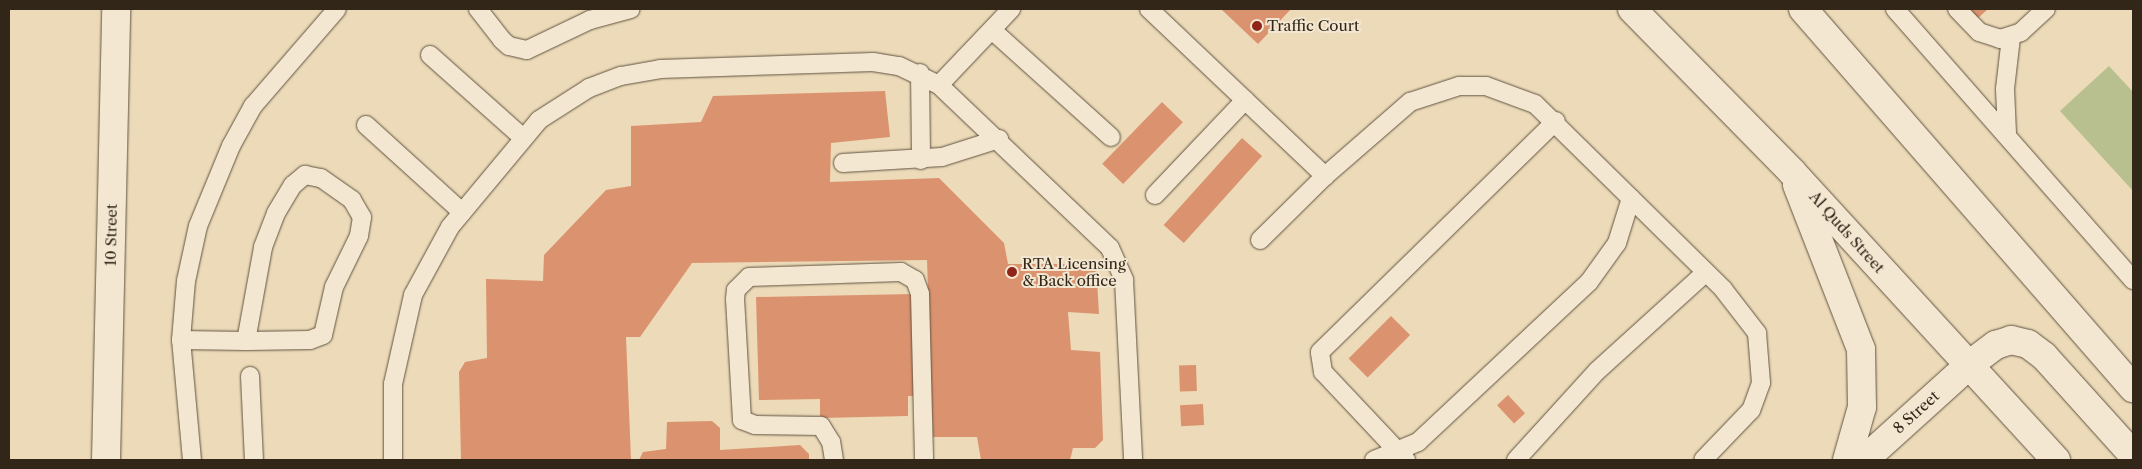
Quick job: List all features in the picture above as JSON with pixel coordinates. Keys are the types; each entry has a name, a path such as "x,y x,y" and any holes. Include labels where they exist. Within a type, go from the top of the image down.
{"main road":[{"name":"10 Street","path":"106,460 116,9"},
{"name":"Al Quds Street","path":"1632,9 1792,172 2056,460"},
{"path":"1803,9 2133,388"},
{"path":"1792,172 1861,349 1862,407 1847,460"},
{"name":"8 Street","path":"1864,460 1969,365 1996,345 2011,340 2028,344 2044,356 2133,455"}],"lane":[{"path":"192,460 181,340 186,281 198,226 231,146 253,106 337,9"},
{"path":"478,9 509,46 527,50 590,20 631,9"},
{"path":"939,84 1011,9"},
{"path":"1149,9 1324,176"},
{"path":"1895,9 2007,133 2133,280"},
{"path":"1957,9 1979,32 2000,39 2011,37 2021,32 2046,9"},
{"path":"992,30 1111,137"},
{"path":"2007,133 2005,89 2011,37"},
{"path":"430,55 522,137"},
{"path":"393,460 393,384 403,325 428,262 462,212 522,137 560,105 589,88 660,69 873,62 920,73 939,84 1099,236 1118,263 1125,297 1133,460"},
{"path":"920,73 920,160"},
{"path":"1260,240 1324,176 1389,118 1434,92 1477,86 1511,92 1535,104 1556,121 1742,309 1757,333 1762,360 1761,383 1751,410 1703,460"},
{"path":"1155,195 1245,100"},
{"path":"1402,457 1322,372 1320,352 1556,121"},
{"path":"366,125 462,212"},
{"path":"843,163 920,160 961,153 998,139"},
{"path":"181,340 246,341 310,340 323,335 334,287 362,227 358,208 321,178 305,175 298,179 276,213 263,247 246,341"},
{"path":"1374,460 1402,457 1438,426 1589,282 1617,243 1632,198"},
{"path":"834,460 831,442 820,426 755,425 742,420 736,290 748,277 901,272 915,280 920,294 924,460"},
{"path":"1516,460 1597,371 1706,272"},
{"path":"250,376 254,460"}],"green space":[{"path":"2109,66 2133,92 2133,191 2060,111"}],"building":[{"name":"Traffic Court","path":"1221,9 1291,9 1258,44"},
{"path":"1969,9 1988,9 1978,18"},
{"name":"RTA Licensing & Back office","path":"885,91 890,137 831,143 830,182 939,178 1004,243 1008,264 1096,264 1099,314 1068,312 1071,350 1100,352 1103,440 1095,448 1073,448 1070,460 981,460 977,437 933,437 927,260 692,263 640,337 626,337 631,460 461,460 459,372 465,362 487,358 486,279 543,281 544,255 606,190 631,186 631,126 701,122 713,96"},
{"path":"1162,102 1183,122 1123,184 1102,164"},
{"path":"1242,138 1262,156 1184,243 1164,225"},
{"path":"914,294 916,396 908,396 908,416 820,418 820,399 759,400 756,297"},
{"path":"1391,316 1410,335 1368,378 1349,358"},
{"path":"1196,365 1197,391 1180,392 1179,366"},
{"path":"1508,395 1525,413 1514,424 1497,405"},
{"path":"1203,404 1204,425 1181,426 1180,405"},
{"path":"712,421 720,428 720,450 800,445 809,454 809,460 639,460 643,452 666,449 667,422"}],"place":[{"name":"Traffic Court","path":"1257,26"},
{"name":"RTA Licensing & Back office","path":"1012,272"}]}
